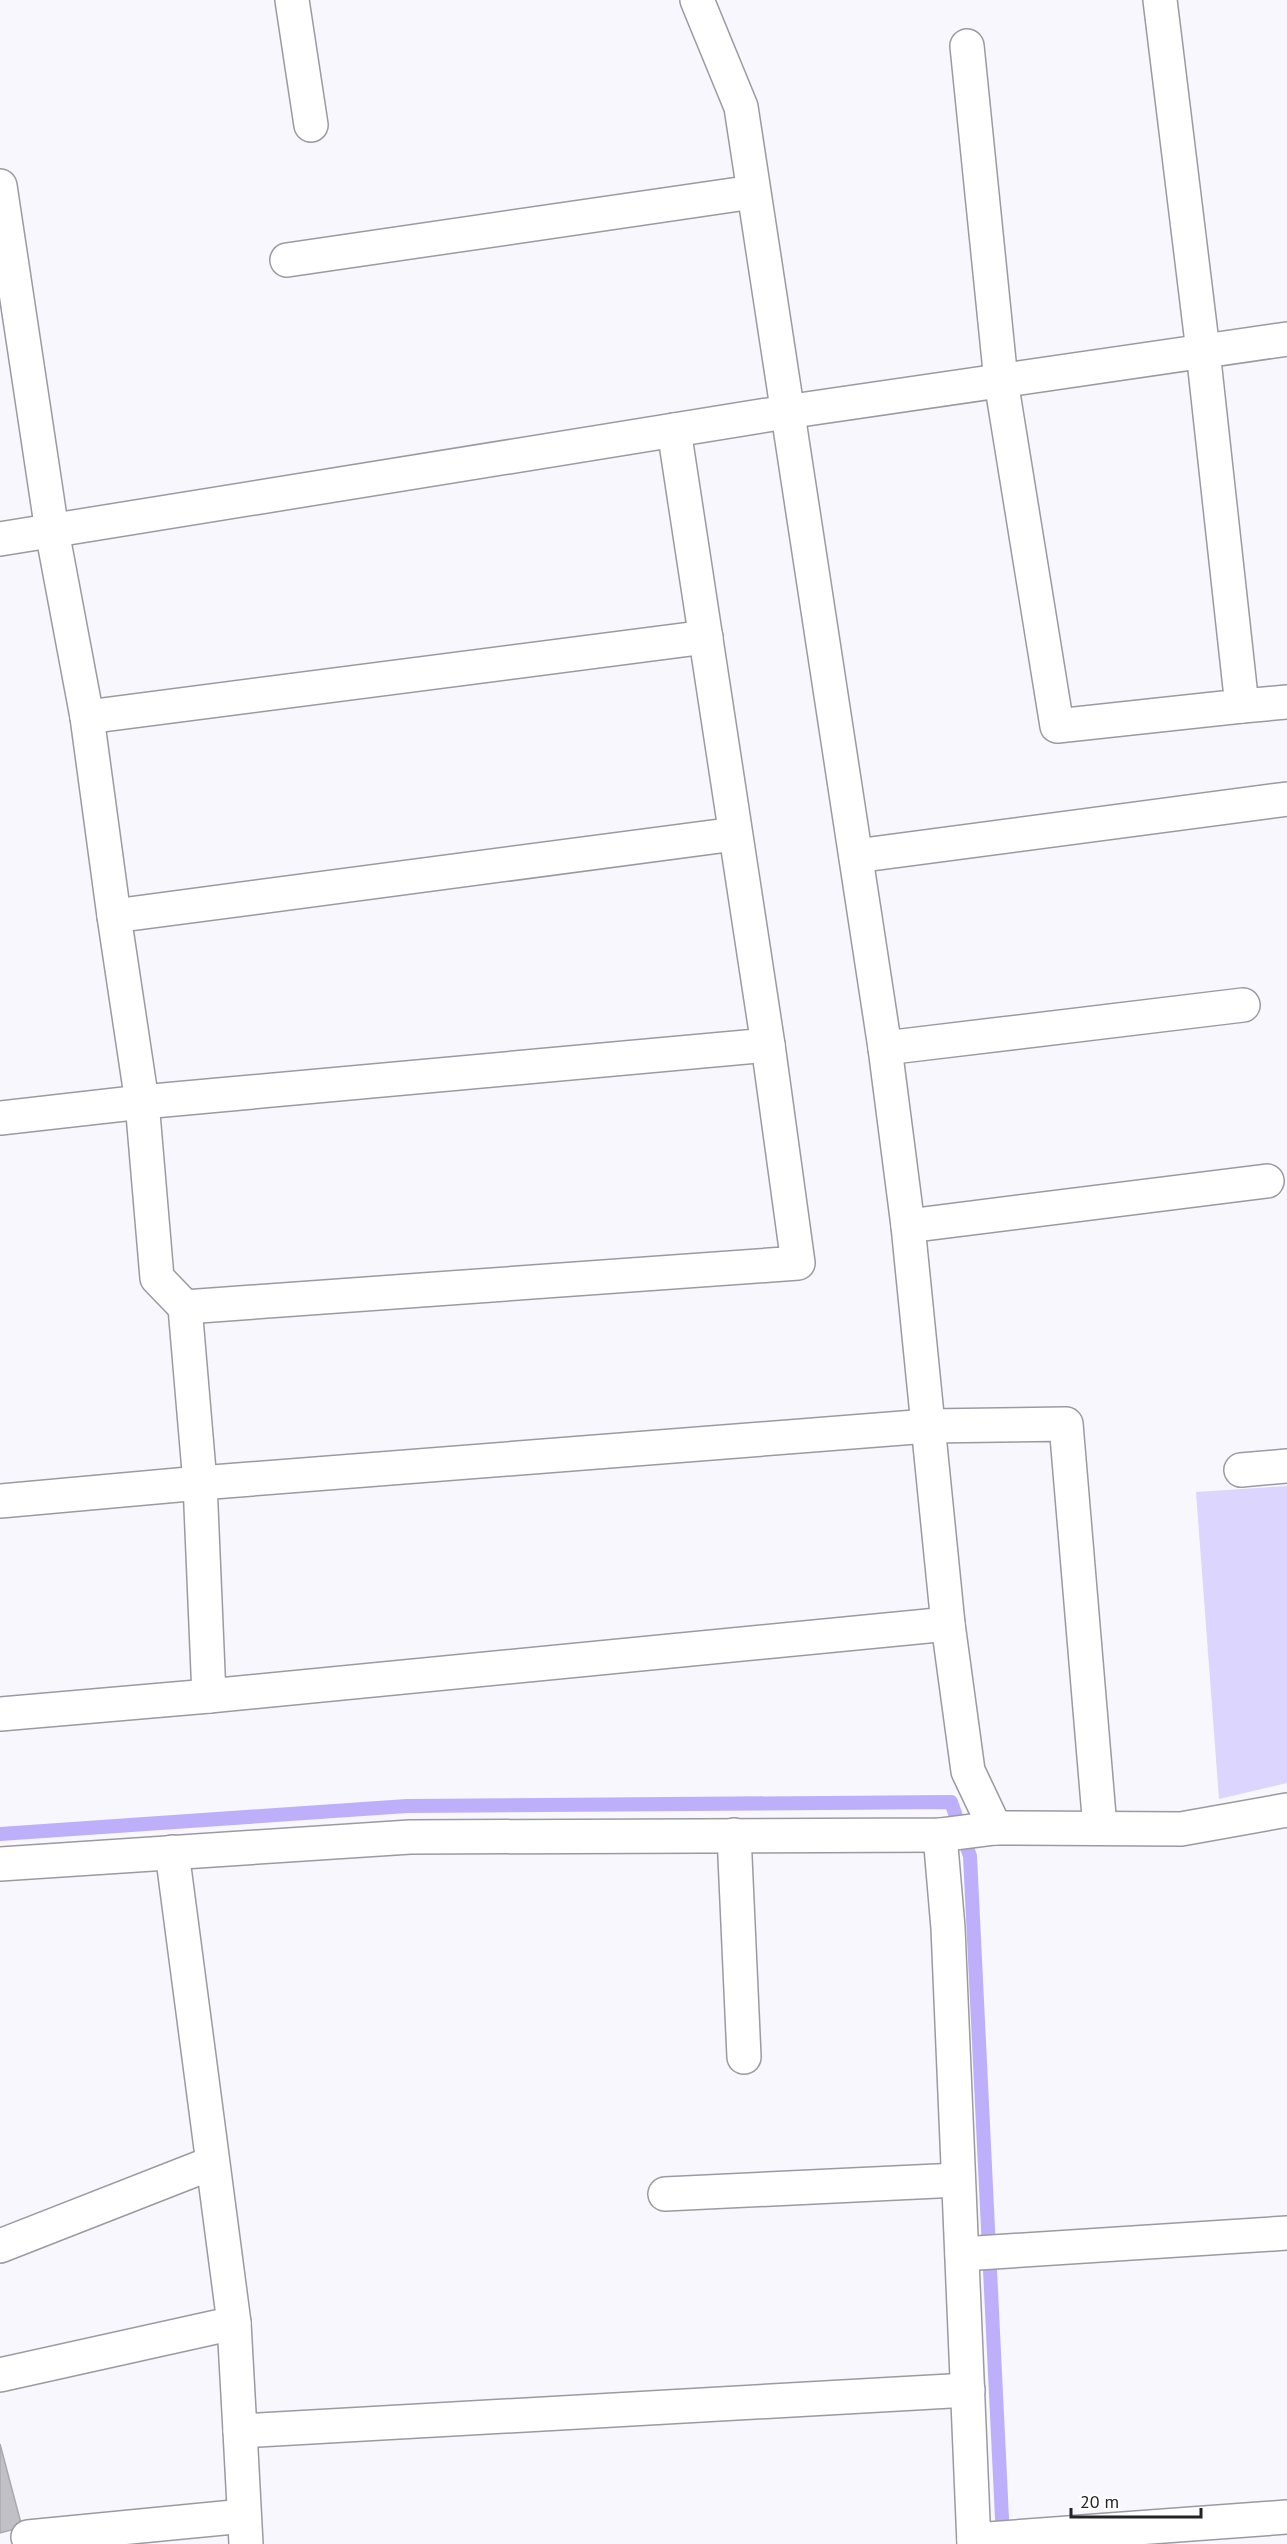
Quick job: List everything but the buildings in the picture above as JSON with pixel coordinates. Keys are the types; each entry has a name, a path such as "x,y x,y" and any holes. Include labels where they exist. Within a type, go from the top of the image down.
{"street":[{"path":"292,0 311,125"},
{"path":"697,0 741,107 885,1048 908,1226 948,1624 968,1771 967,1832 948,1928 958,2180 987,2253 968,2390 980,2541 1287,2517"},
{"path":"1160,0 1203,351 1242,706"},
{"path":"967,46 1001,381 1057,726 1287,702"},
{"path":"0,187 52,531 87,717 142,1102 157,1278 185,1307 200,1483 209,1696"},
{"path":"287,260 753,192"},
{"path":"0,538 786,412 1287,339"},
{"path":"185,1307 798,1263 768,1045 674,430"},
{"path":"87,717 706,637"},
{"path":"856,856 1287,799"},
{"path":"114,916 735,834"},
{"path":"885,1048 1243,1005"},
{"path":"0,1118 142,1102 768,1045"},
{"path":"908,1226 1267,1181"},
{"path":"0,1502 200,1483 928,1426 1066,1424 1100,1828"},
{"path":"1241,1470 1287,1466"},
{"path":"0,1714 209,1696 948,1624"},
{"path":"0,1864 410,1837 734,1836 1100,1828 1181,1829 1287,1810"},
{"path":"734,1836 744,2056"},
{"path":"28,2537 245,2530 234,2323 172,1852"},
{"path":"0,2246 212,2163"},
{"path":"665,2194 958,2180"},
{"path":"987,2253 1287,2233"},
{"path":"0,2375 234,2323"},
{"path":"240,2431 968,2390"}],"shaded area":[{"path":"1287,1486 1287,1783 1219,1799 1196,1492"}],"waterway":[{"path":"0,1834 407,1806 951,1802 970,1856 1003,2539"}]}
